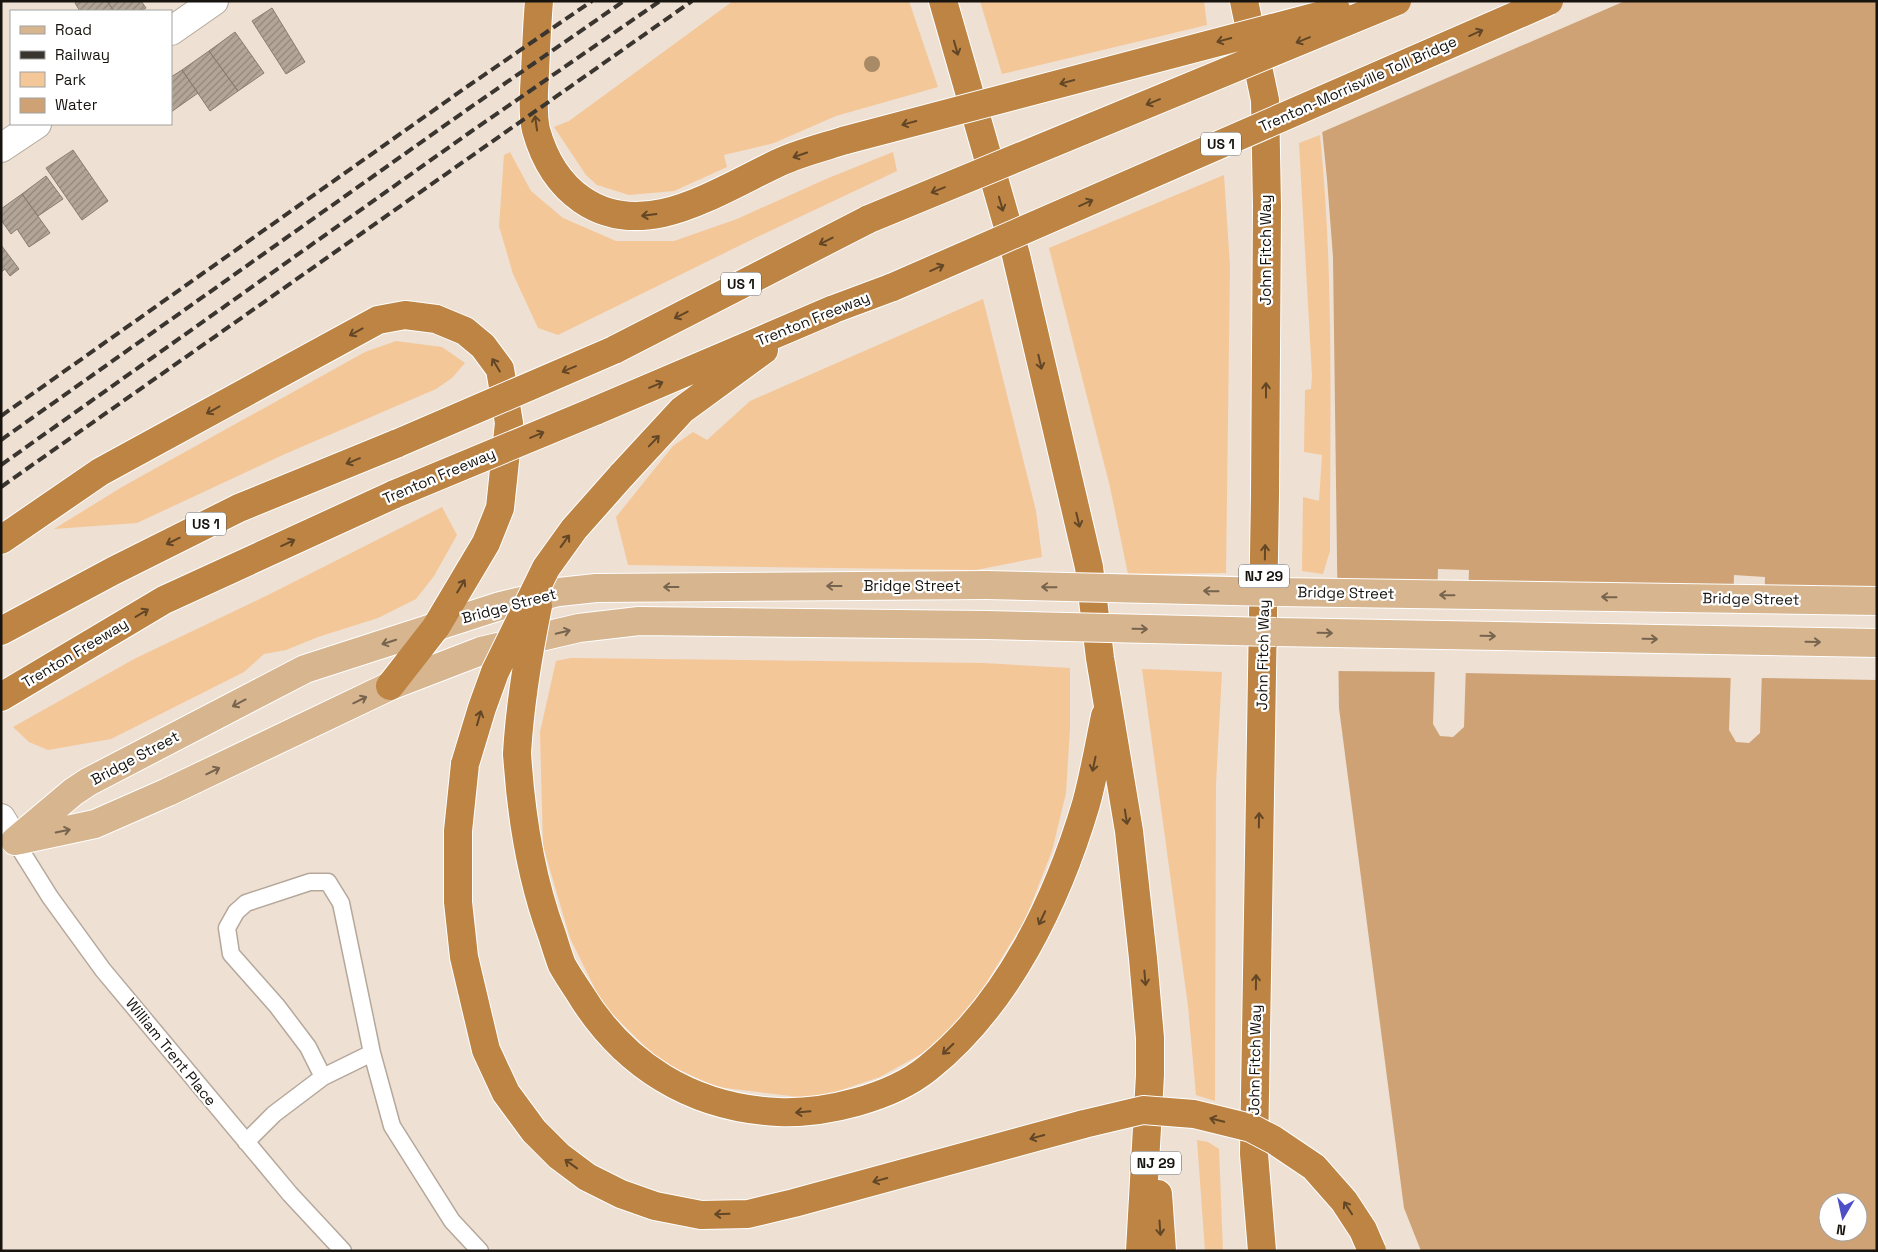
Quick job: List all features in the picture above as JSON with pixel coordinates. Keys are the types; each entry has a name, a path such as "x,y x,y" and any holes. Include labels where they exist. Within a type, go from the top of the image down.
{"highway":[{"path":"539,1 534,101 536,129 556,175 575,195 594,208 634,215 664,213 692,203 781,162 846,140 1372,1"},
{"name":"NJ 29","path":"943,1 1016,255 1089,567 1100,658 1129,832 1143,958 1150,1038 1150,1075 1162,1251"},
{"name":"John Fitch Way","path":"1244,1 1265,100 1267,206 1264,608 1254,1154 1262,1251"},
{"name":"US 1","path":"10,625 113,570 239,508 398,443 614,350 869,219 1397,1"},
{"name":"Trenton-Morrisville Toll Bridge","path":"893,287 1549,1"},
{"name":"Trenton Freeway","path":"1,697 164,600 395,494 834,309 893,287"},
{"path":"834,309 764,350 682,410 620,476 574,529 546,568 495,672 465,764 458,831 458,902 464,957 486,1050 506,1093 534,1131 559,1156 588,1176 621,1194 655,1206 701,1215 748,1214 1143,1110 1194,1114 1251,1128 1274,1140 1314,1167 1344,1201 1362,1230 1372,1251"},
{"path":"1,540 100,472 378,320 405,315 436,319 465,331 483,346 500,369 509,423 500,508 486,544 436,627 390,686"},
{"path":"546,568 525,672 519,717 517,753 524,830 539,899 562,965 589,1009 613,1038 650,1071 679,1088 711,1101 755,1111 791,1113 818,1110 862,1101 896,1088 927,1069 975,1024 1010,976 1035,932 1060,878 1086,803 1108,700"},
{"path":"1140,1251 1150,1075"},
{"path":"1254,1154 1274,1251"}],"main road":[{"name":"Bridge Street","path":"6,836 88,782 305,669 500,606 559,592 596,588 987,585 1277,592 1872,601"},
{"path":"6,836 95,824 168,792 390,686 481,651 579,628 639,621 987,625 1873,643"}],"street":[{"path":"172,30 214,1"},
{"path":"1,148 35,125"}],"lane":[{"name":"William Trent Place","path":"6,836 103,970 290,1194 343,1251"},
{"path":"323,1077 303,1040 277,1006 230,954 227,928 236,912 246,903 310,882 328,882 340,903 372,1053 392,1126 452,1221 480,1251"},
{"path":"246,1142 274,1114 323,1077 372,1053"}],"green space":[{"path":"733,1 909,1 938,87 836,116 774,143 724,155 727,167 674,191 629,195 597,185 586,175 554,127 569,121"},
{"path":"980,1 1204,1 1207,25 1002,74"},
{"path":"1320,135 1327,239 1330,343 1330,551 1323,574 1302,571 1303,497 1319,501 1322,455 1304,452 1305,390 1311,389 1312,376 1299,143"},
{"path":"510,152 531,191 563,218 616,241 674,241 737,219 826,179 893,152 897,171 755,238 558,335 538,328 513,274 499,226 504,155"},
{"path":"1224,175 1230,266 1226,573 1128,574 1110,487 1049,248"},
{"path":"983,299 1036,511 1042,557 976,570 628,565 616,517 673,446 693,432 707,440 750,401"},
{"path":"396,341 442,347 465,363 452,378 436,389 285,454 137,523 54,529 122,487 365,352"},
{"path":"442,507 457,535 434,576 416,599 378,618 318,637 286,650 264,654 244,672 111,739 48,750 29,742 13,727 134,659 270,594"},
{"path":"571,658 983,663 1070,668 1070,729 1066,793 1052,851 1025,920 980,993 939,1044 880,1077 814,1099 717,1087 661,1062 603,1005 570,938 543,846 540,732 556,661"},
{"path":"1142,669 1222,672 1216,784 1215,1101 1196,1095 1188,1006"},
{"path":"1197,1140 1208,1142 1219,1149 1223,1251 1205,1251"}],"water":[{"path":"1309,1 1877,1 1877,1251 1421,1251 1404,1208 1339,708 1333,257","holes":["1438,569 1469,570 1464,727 1453,737 1440,736 1433,724","1734,575 1765,577 1760,733 1749,743 1736,742 1729,730"]}],"pier":[{"path":"1306,1 1625,1 1320,133"},
{"path":"1335,580 1440,582 1437,672 1336,671"},
{"path":"1466,582 1736,587 1733,678 1463,673"},
{"path":"1762,587 1877,589 1877,680 1759,678"}],"building":[{"path":"78,1 107,1 113,10 79,10 75,3"},
{"path":"107,1 141,1 146,8 143,10 113,10"},
{"path":"272,8 305,62 286,74 252,21"},
{"path":"235,32 264,73 238,91 209,51"},
{"path":"209,51 238,91 210,111 182,70"},
{"path":"182,70 198,93 172,111 172,76"},
{"path":"73,150 108,201 82,220 46,168"},
{"path":"46,176 63,199 38,216 22,194"},
{"path":"22,194 50,233 29,247 17,229 11,234 1,220 1,209"},
{"path":"1,245 19,269 10,276 5,269 1,272"}],"railway":[{"path":"1,416 468,86 592,1"},
{"path":"1,440 468,109 624,1"},
{"path":"1,465 469,133 660,1"},
{"path":"1,487 692,1"}]}
